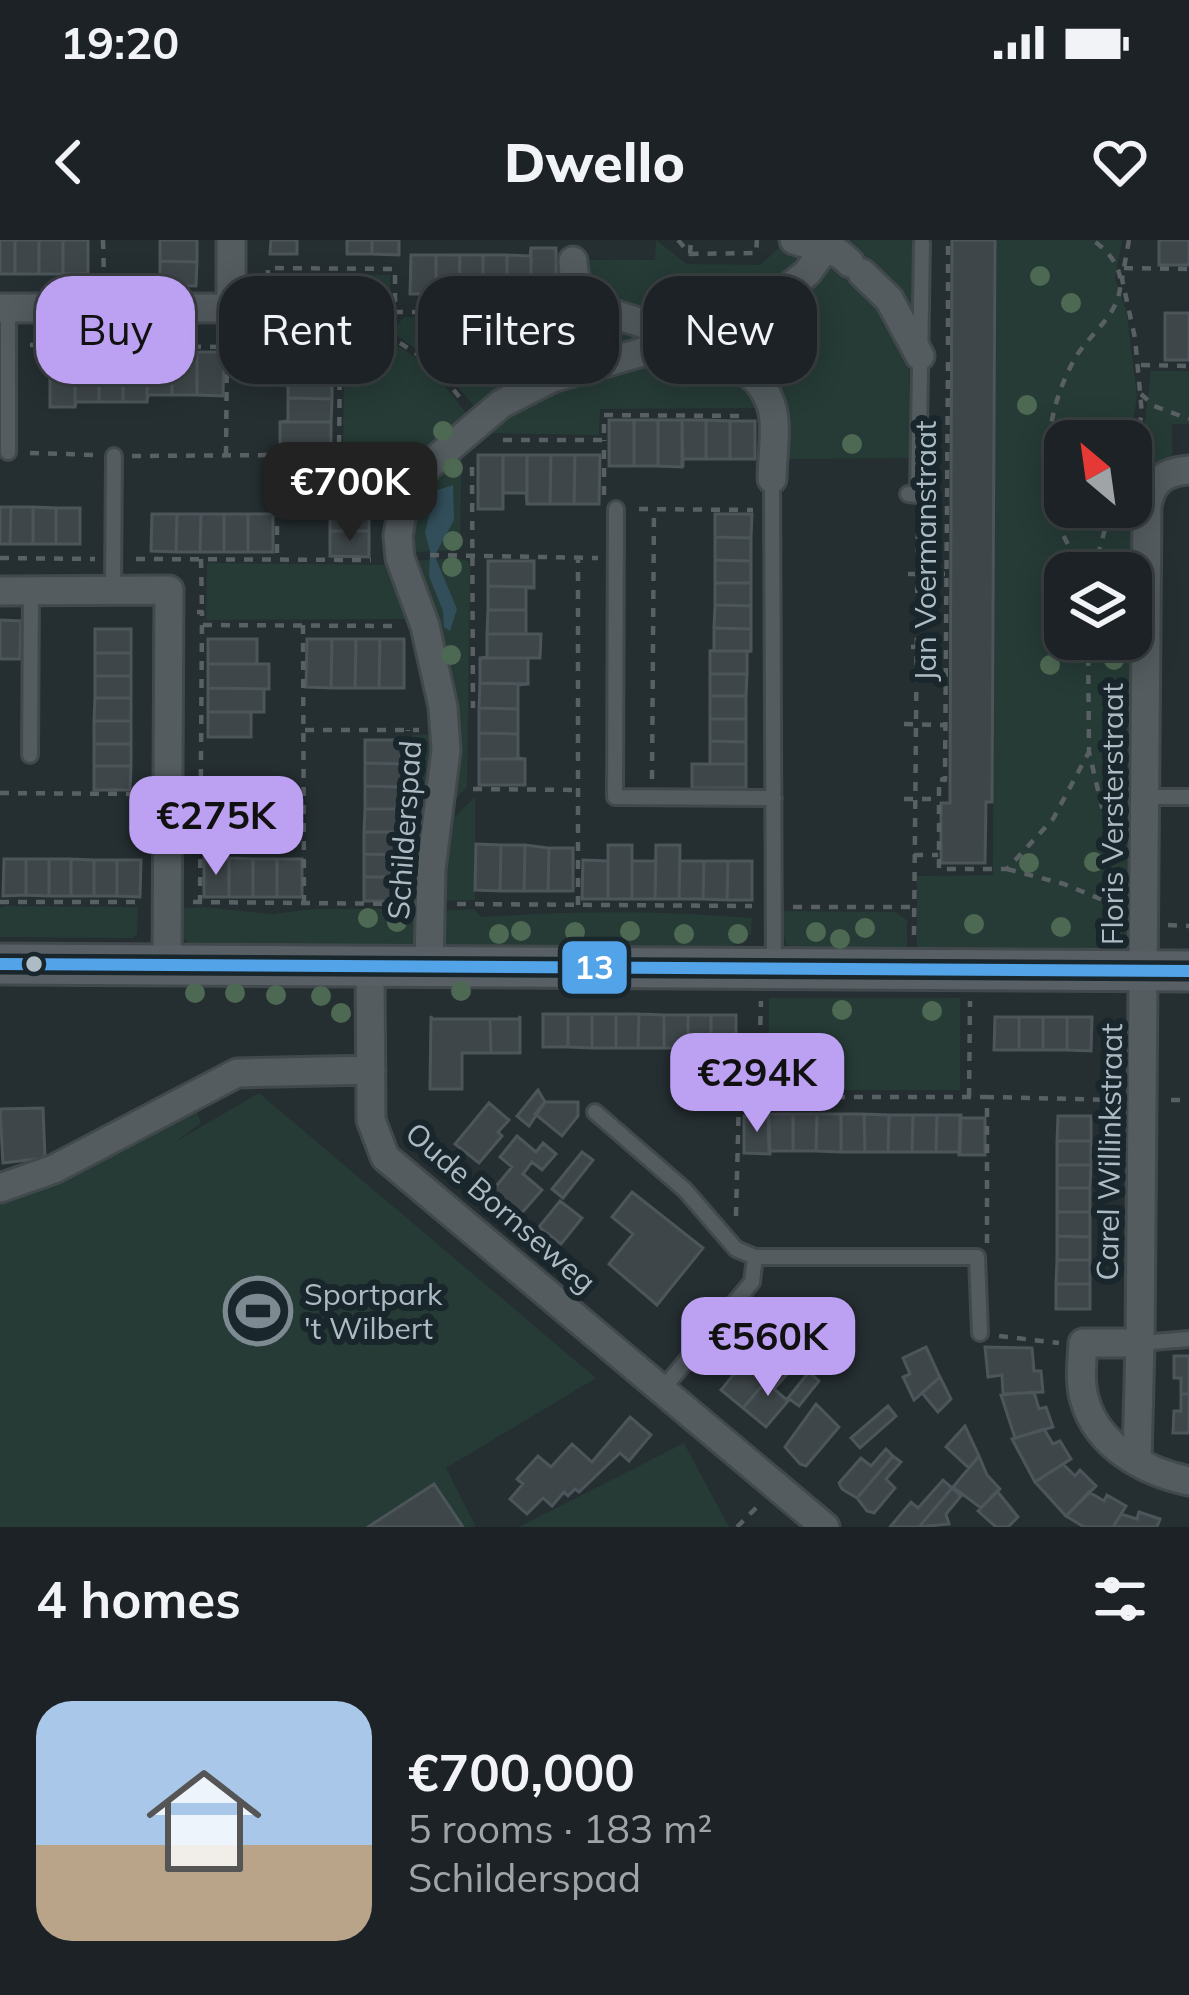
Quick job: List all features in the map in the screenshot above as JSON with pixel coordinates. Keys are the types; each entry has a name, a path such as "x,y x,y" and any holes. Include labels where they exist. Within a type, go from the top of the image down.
{"street":[{"path":"230,276 232,240"},
{"path":"794,240 828,244 889,298 920,356"},
{"name":"Schilderspad","path":"803,276 828,244"},
{"path":"573,261 573,276"},
{"path":"4,308 36,308"},
{"name":"Schilderspad","path":"429,966 431,869 446,750 443,707 425,626 400,558 404,500 427,467 552,378 643,351"},
{"path":"759,384 772,416 772,479"},
{"name":"Floris Versterstraat","path":"1144,970 1147,507 1152,484 1168,471 1189,470"},
{"path":"0,591 169,590 167,965"},
{"path":"0,964 429,966 768,980 1189,971"},
{"name":"Oude Bornseweg","path":"370,966 371,1120 385,1156 825,1527"},
{"name":"Carel Willinkstraat","path":"1137,1461 1144,970"},
{"path":"0,1188 54,1168 237,1073 371,1070"},
{"path":"1140,1339 1083,1343 1084,1400 1106,1438 1137,1461 1189,1481"}],"lane":[{"path":"913,495 922,243"},
{"path":"4,308 8,452"},
{"path":"112,590 114,456"},
{"path":"768,980 774,798 772,479"},
{"path":"610,509 614,797 774,798"},
{"path":"30,755 31,591"},
{"path":"1145,797 1189,797"},
{"path":"595,1112 685,1190 736,1249 754,1257 977,1257 980,1333"},
{"path":"662,1390 752,1282 754,1257"},
{"path":"1140,1339 1189,1339"}],"path":[{"path":"104,240 105,276"},
{"path":"678,240 691,254 756,253 757,240"},
{"path":"691,240 691,254"},
{"name":"Jan Voermanstraat","path":"938,855 939,779 945,780 948,240"},
{"path":"1093,240 1113,259 1122,279 1139,365 1140,420"},
{"path":"1073,552 1058,516 1047,458 1052,413 1079,352 1112,312 1129,240"},
{"path":"268,276 268,268 395,269 394,322"},
{"path":"1124,268 1189,269"},
{"path":"395,312 418,312"},
{"path":"394,339 434,364 485,430 604,440"},
{"path":"8,345 219,346"},
{"path":"1139,365 1189,366"},
{"path":"226,455 227,384"},
{"path":"8,452 339,454 340,384"},
{"path":"1141,394 1154,406 1189,419"},
{"path":"423,555 602,558 610,509 604,415 756,416"},
{"path":"277,454 277,559"},
{"path":"472,464 473,719"},
{"path":"913,495 918,574 914,952"},
{"path":"610,509 759,510"},
{"path":"652,797 654,509"},
{"path":"0,558 378,560"},
{"path":"578,558 578,905"},
{"path":"200,903 202,560"},
{"path":"908,574 946,574"},
{"path":"169,615 202,612"},
{"path":"202,625 425,626"},
{"path":"303,626 302,730 414,730"},
{"path":"914,646 946,647"},
{"path":"1088,660 1089,752 1111,833 1115,868"},
{"path":"904,724 945,725"},
{"path":"304,904 305,730"},
{"path":"1007,868 1053,819 1089,752"},
{"path":"472,791 578,790"},
{"path":"0,793 168,794"},
{"path":"904,799 939,799"},
{"path":"200,812 305,813"},
{"path":"914,855 938,855 938,869 1007,868 1064,884 1115,906 1117,889"},
{"path":"758,1097 768,980"},
{"path":"969,1097 970,991"},
{"path":"736,1249 740,1097 1141,1100"},
{"path":"977,1257 988,1241 987,1097"},
{"path":"980,1333 1083,1343"}],"green space":[{"path":"656,240 687,264 760,265 783,244 803,255 805,264 789,276 643,276 643,313 619,306 619,276 586,276 582,260 655,260"},
{"path":"848,240 913,240 911,317 848,248"},
{"path":"995,240 1122,240 1115,278 1127,313 1137,397 1133,420 1044,420 1044,528 1131,528 1131,552 1044,552 1044,660 1130,660 1127,938 1118,956 917,949 917,876 993,875"},
{"path":"833,261 847,267 909,344 910,458 783,459 782,410 749,384 817,384 817,276 808,276"},
{"path":"272,273 390,276 272,276"},
{"path":"404,317 418,317 418,351 395,334"},
{"path":"619,326 643,336 643,342 619,352"},
{"path":"394,344 418,360 418,384 443,384 470,419 408,480 388,480 380,459 343,456 344,384 394,384"},
{"path":"643,364 643,384 751,384 759,408 600,409 599,435 477,433 527,398 575,384 619,384 619,371"},
{"path":"1150,371 1189,371 1189,424 1172,424 1172,457 1152,469 1152,420 1146,420"},
{"path":"456,384 542,384 478,411"},
{"path":"462,446 460,550 416,552 407,546 419,487"},
{"path":"414,561 468,561 470,567 467,787 451,804"},
{"path":"207,563 397,565 408,619 206,620"},
{"path":"438,734 424,901 411,901 412,735"},
{"path":"475,797 475,900 437,901 448,823"},
{"path":"138,907 137,934 133,938 0,937 0,908"},
{"path":"177,909 272,914 313,909 424,909 422,951 191,947 177,931"},
{"path":"474,909 481,917 617,912 752,918 751,934 733,945 734,953 436,951 437,911"},
{"path":"779,911 895,912 907,920 907,950 800,954 786,944"},
{"path":"769,998 960,998 960,1090 769,1090"},
{"name":"Sportpark 't Wilbert","path":"259,1093 596,1378 446,1468 476,1527 0,1527 0,1198 101,1161 194,1105 201,1123 175,1142"},
{"path":"684,1443 729,1527 519,1527"}],"water":[{"path":"453,485 454,520 436,559 457,609 450,631 444,627 429,576 425,532 435,491"}],"building":[{"path":"0,240 15,240 15,274 0,274"},
{"path":"15,240 39,240 39,274 15,274"},
{"path":"39,240 63,240 63,274 39,274"},
{"path":"63,240 88,240 88,274 63,274"},
{"path":"160,240 197,240 197,262 160,261"},
{"path":"271,240 297,240 297,254 270,254"},
{"path":"347,240 372,240 372,254 347,254"},
{"path":"372,240 399,240 399,255 372,254"},
{"path":"952,240 995,240 992,802 986,802 985,863 941,863 941,803 950,803"},
{"path":"1159,240 1189,240 1189,265 1159,265"},
{"path":"531,248 556,248 556,276 531,276"},
{"path":"531,248 531,276 507,276 507,255 530,256"},
{"path":"411,255 436,255 436,276 418,276 418,294 410,294"},
{"path":"436,255 460,255 459,276 436,276"},
{"path":"460,255 483,255 483,276 459,276"},
{"path":"483,255 507,255 507,276 483,276"},
{"path":"160,261 197,262 196,286 195,276 160,276"},
{"path":"1165,313 1189,313 1189,360 1165,360"},
{"path":"197,352 197,395 172,395 172,384 195,384"},
{"path":"197,352 219,352 223,396 197,395"},
{"path":"50,384 75,384 75,407 50,407"},
{"path":"75,384 99,384 99,402 76,402 75,407"},
{"path":"99,384 123,384 123,402 99,402"},
{"path":"123,384 147,384 147,402 123,402"},
{"path":"147,384 172,384 172,395 148,395 147,402"},
{"path":"288,384 332,384 332,399 288,398"},
{"path":"288,398 332,399 331,422 280,422 288,421"},
{"path":"609,420 634,420 634,466 609,466"},
{"path":"634,420 658,420 658,466 634,466"},
{"path":"658,420 682,420 682,467 658,466"},
{"path":"682,420 706,420 706,459 683,459 683,467"},
{"path":"706,420 730,421 730,459 706,459"},
{"path":"730,421 755,421 755,459 730,459"},
{"path":"280,422 331,422 331,447 280,447"},
{"path":"478,455 503,455 503,509 478,509"},
{"path":"503,455 527,455 527,504 526,493 503,493"},
{"path":"527,455 551,455 550,504 527,504"},
{"path":"551,455 575,455 574,504 550,504"},
{"path":"575,455 600,455 599,504 574,504"},
{"path":"331,459 369,459 369,484 330,483"},
{"path":"330,483 369,484 369,507 330,507"},
{"path":"0,507 11,507 10,544 0,544"},
{"path":"11,507 33,507 33,544 10,544"},
{"path":"33,507 56,508 56,544 33,544"},
{"path":"330,507 369,507 369,531 330,531"},
{"path":"56,508 80,508 80,544 56,544"},
{"path":"152,514 177,514 176,552 151,551"},
{"path":"177,514 201,514 200,552 176,552"},
{"path":"201,514 224,514 224,552 200,552"},
{"path":"224,514 248,514 248,552 224,552"},
{"path":"248,514 273,514 273,552 248,552"},
{"path":"715,514 752,514 751,538 715,537"},
{"path":"330,531 369,531 369,557 330,556"},
{"path":"715,537 751,538 751,561 715,560"},
{"path":"715,560 751,561 751,583 715,583"},
{"path":"488,561 534,561 534,587 488,586"},
{"path":"715,583 751,583 751,606 715,605"},
{"path":"488,586 534,588 526,588 526,610 488,610"},
{"path":"715,605 751,606 751,629 714,628"},
{"path":"488,610 526,610 526,634 487,634"},
{"path":"0,620 21,621 20,659 0,659"},
{"path":"714,628 751,629 751,651 710,651 714,650"},
{"path":"95,629 131,629 131,653 95,653"},
{"path":"487,634 541,634 540,658 480,658 487,657"},
{"path":"208,639 257,639 257,664 208,664"},
{"path":"307,639 332,639 331,688 306,687"},
{"path":"332,639 356,639 355,688 331,688"},
{"path":"356,639 380,639 379,688 355,688"},
{"path":"380,639 404,639 404,688 379,688"},
{"path":"710,651 751,651 747,652 747,674 710,674"},
{"path":"95,653 131,653 131,676 95,676"},
{"path":"480,658 528,658 528,684 480,683"},
{"path":"208,664 269,664 269,689 208,688"},
{"path":"710,674 747,674 746,696 710,696"},
{"path":"95,676 131,676 131,698 95,698"},
{"path":"480,683 528,684 518,685 518,709 479,708"},
{"path":"208,688 264,689 264,712 208,712"},
{"path":"710,696 746,696 746,719 710,719"},
{"path":"95,698 131,698 131,721 94,721"},
{"path":"479,708 518,709 518,734 479,733"},
{"path":"208,712 251,712 251,737 208,737"},
{"path":"710,719 746,719 746,742 710,741"},
{"path":"94,721 131,721 131,744 94,744"},
{"path":"479,733 518,734 518,758 525,759 479,759"},
{"path":"365,740 401,740 401,764 365,763"},
{"path":"710,741 746,742 746,764 710,764"},
{"path":"94,744 131,744 131,766 94,766"},
{"path":"479,759 525,759 525,785 479,785"},
{"path":"365,763 401,764 401,787 365,786"},
{"path":"692,764 746,764 746,788 692,788"},
{"path":"94,766 131,766 130,790 94,790"},
{"path":"365,786 401,787 401,809 365,809"},
{"path":"365,809 401,809 401,832 364,832"},
{"path":"364,832 401,832 401,855 364,854"},
{"path":"476,844 501,845 500,891 475,890"},
{"path":"501,845 525,845 524,891 500,891"},
{"path":"525,845 549,848 548,891 524,891"},
{"path":"608,845 632,845 632,899 608,899"},
{"path":"656,845 680,845 679,899 655,899"},
{"path":"549,848 573,848 573,891 548,891"},
{"path":"364,854 401,855 401,877 364,877"},
{"path":"204,858 229,858 229,897 204,897"},
{"path":"229,858 253,859 253,897 229,897"},
{"path":"4,859 26,859 26,895 3,896"},
{"path":"26,859 49,859 49,896 26,895"},
{"path":"49,859 71,859 71,896 49,896"},
{"path":"71,859 94,860 94,896 71,896"},
{"path":"253,859 277,859 277,897 253,897"},
{"path":"277,859 302,859 302,897 277,897"},
{"path":"94,860 117,860 117,896 94,896"},
{"path":"117,860 141,860 140,897 117,896"},
{"path":"583,860 608,861 608,899 582,899"},
{"path":"632,861 656,861 655,899 632,899"},
{"path":"680,861 704,861 703,899 679,899"},
{"path":"704,861 728,861 727,900 703,899"},
{"path":"728,861 752,861 752,900 727,900"},
{"path":"364,877 401,877 401,901 364,901"},
{"path":"543,1014 568,1014 568,1047 543,1047"},
{"path":"568,1014 592,1014 592,1048 568,1047"},
{"path":"592,1014 616,1014 616,1048 592,1048"},
{"path":"616,1014 639,1014 638,1048 616,1048"},
{"path":"639,1014 664,1015 664,1048 638,1048"},
{"path":"664,1015 688,1015 688,1048 664,1048"},
{"path":"688,1015 711,1015 711,1048 688,1048"},
{"path":"711,1015 736,1015 736,1048 711,1048"},
{"path":"431,1016 490,1019 491,1053 462,1053 462,1089 430,1089"},
{"path":"520,1016 520,1053 491,1053 490,1019"},
{"path":"995,1017 1019,1017 1019,1050 994,1050"},
{"path":"1019,1017 1043,1017 1043,1050 1019,1050"},
{"path":"1043,1017 1067,1017 1067,1050 1043,1050"},
{"path":"1067,1017 1092,1017 1091,1051 1067,1050"},
{"path":"538,1090 545,1102 529,1126 517,1116"},
{"path":"545,1102 578,1102 578,1116 562,1136 535,1114"},
{"path":"489,1103 509,1120 479,1163 455,1144"},
{"path":"43,1108 45,1158 3,1163 0,1109"},
{"path":"768,1114 793,1114 793,1151 769,1151"},
{"path":"793,1114 817,1114 816,1151 793,1151"},
{"path":"817,1114 841,1114 841,1152 816,1151"},
{"path":"841,1114 864,1114 865,1152 841,1152"},
{"path":"864,1114 889,1115 888,1152 865,1152"},
{"path":"889,1115 913,1115 912,1152 888,1152"},
{"path":"913,1115 937,1115 936,1152 912,1152"},
{"path":"937,1115 961,1115 960,1152 936,1152"},
{"path":"744,1116 769,1117 770,1154 744,1153"},
{"path":"1058,1116 1091,1116 1091,1141 1057,1141"},
{"path":"960,1118 985,1118 985,1155 959,1155"},
{"path":"517,1136 536,1152 543,1143 556,1154 542,1170 532,1162 523,1174 542,1190 519,1216 493,1190 512,1167 500,1157"},
{"path":"1057,1141 1091,1141 1091,1165 1057,1165"},
{"path":"582,1152 593,1160 563,1198 552,1189"},
{"path":"1057,1165 1091,1165 1090,1188 1057,1188"},
{"path":"1057,1188 1090,1188 1090,1212 1057,1212"},
{"path":"632,1192 703,1248 657,1305 609,1264 633,1234 612,1217"},
{"path":"560,1201 582,1218 561,1244 539,1227"},
{"path":"1057,1212 1090,1212 1090,1237 1057,1236"},
{"path":"1057,1236 1090,1237 1090,1260 1057,1260"},
{"path":"1057,1260 1090,1260 1090,1284 1056,1284"},
{"path":"1056,1284 1090,1284 1090,1309 1056,1309"},
{"path":"721,1346 754,1346 754,1360 721,1360"},
{"path":"926,1347 940,1377 914,1400 903,1377 910,1374 903,1358"},
{"path":"985,1347 1032,1348 1034,1371 1041,1371 1043,1392 1003,1394 1002,1375 988,1377"},
{"path":"1174,1356 1189,1356 1189,1394 1181,1394 1181,1378 1174,1378"},
{"path":"743,1363 765,1382 743,1408 721,1390"},
{"path":"780,1365 788,1373 774,1389 788,1401 766,1427 743,1408"},
{"path":"809,1372 819,1381 799,1406 788,1398"},
{"path":"940,1377 951,1399 938,1412 922,1393"},
{"path":"1034,1392 1039,1409 1046,1407 1053,1427 1015,1438 1001,1395"},
{"path":"1181,1394 1189,1394 1189,1433 1173,1433 1174,1411 1181,1411"},
{"path":"816,1404 839,1427 806,1466 785,1447"},
{"path":"888,1406 896,1416 860,1448 851,1438"},
{"path":"630,1417 651,1435 629,1461 620,1453 579,1492 575,1489 568,1496 564,1492 552,1506 543,1498 527,1514 510,1499 523,1484 517,1479 538,1456 551,1467 572,1444 592,1462"},
{"path":"965,1426 979,1456 969,1468 946,1447"},
{"path":"1044,1429 1053,1444 1060,1441 1071,1459 1035,1482 1012,1439"},
{"path":"886,1449 893,1456 857,1498 842,1489 839,1483 861,1458 871,1466"},
{"path":"893,1456 901,1462 886,1479 895,1488 874,1513 867,1511 857,1498"},
{"path":"979,1456 1000,1489 981,1508 953,1487"},
{"path":"1063,1464 1075,1476 1080,1470 1096,1486 1066,1516 1035,1482"},
{"path":"943,1480 952,1488 919,1527 890,1527 911,1502 918,1508"},
{"path":"434,1484 463,1527 368,1527"},
{"path":"952,1488 961,1496 946,1514 949,1524 919,1527"},
{"path":"997,1491 1018,1517 1008,1527 996,1527 978,1511"},
{"path":"1089,1492 1126,1506 1113,1527 1084,1527 1066,1516"},
{"path":"1139,1512 1160,1519 1157,1527 1113,1527 1121,1514 1137,1519"}],"transit line":[{"name":"13","path":"0,964 1189,971"}],"place":[{"name":"Sportpark 't Wilbert","path":"258,1311"}]}
